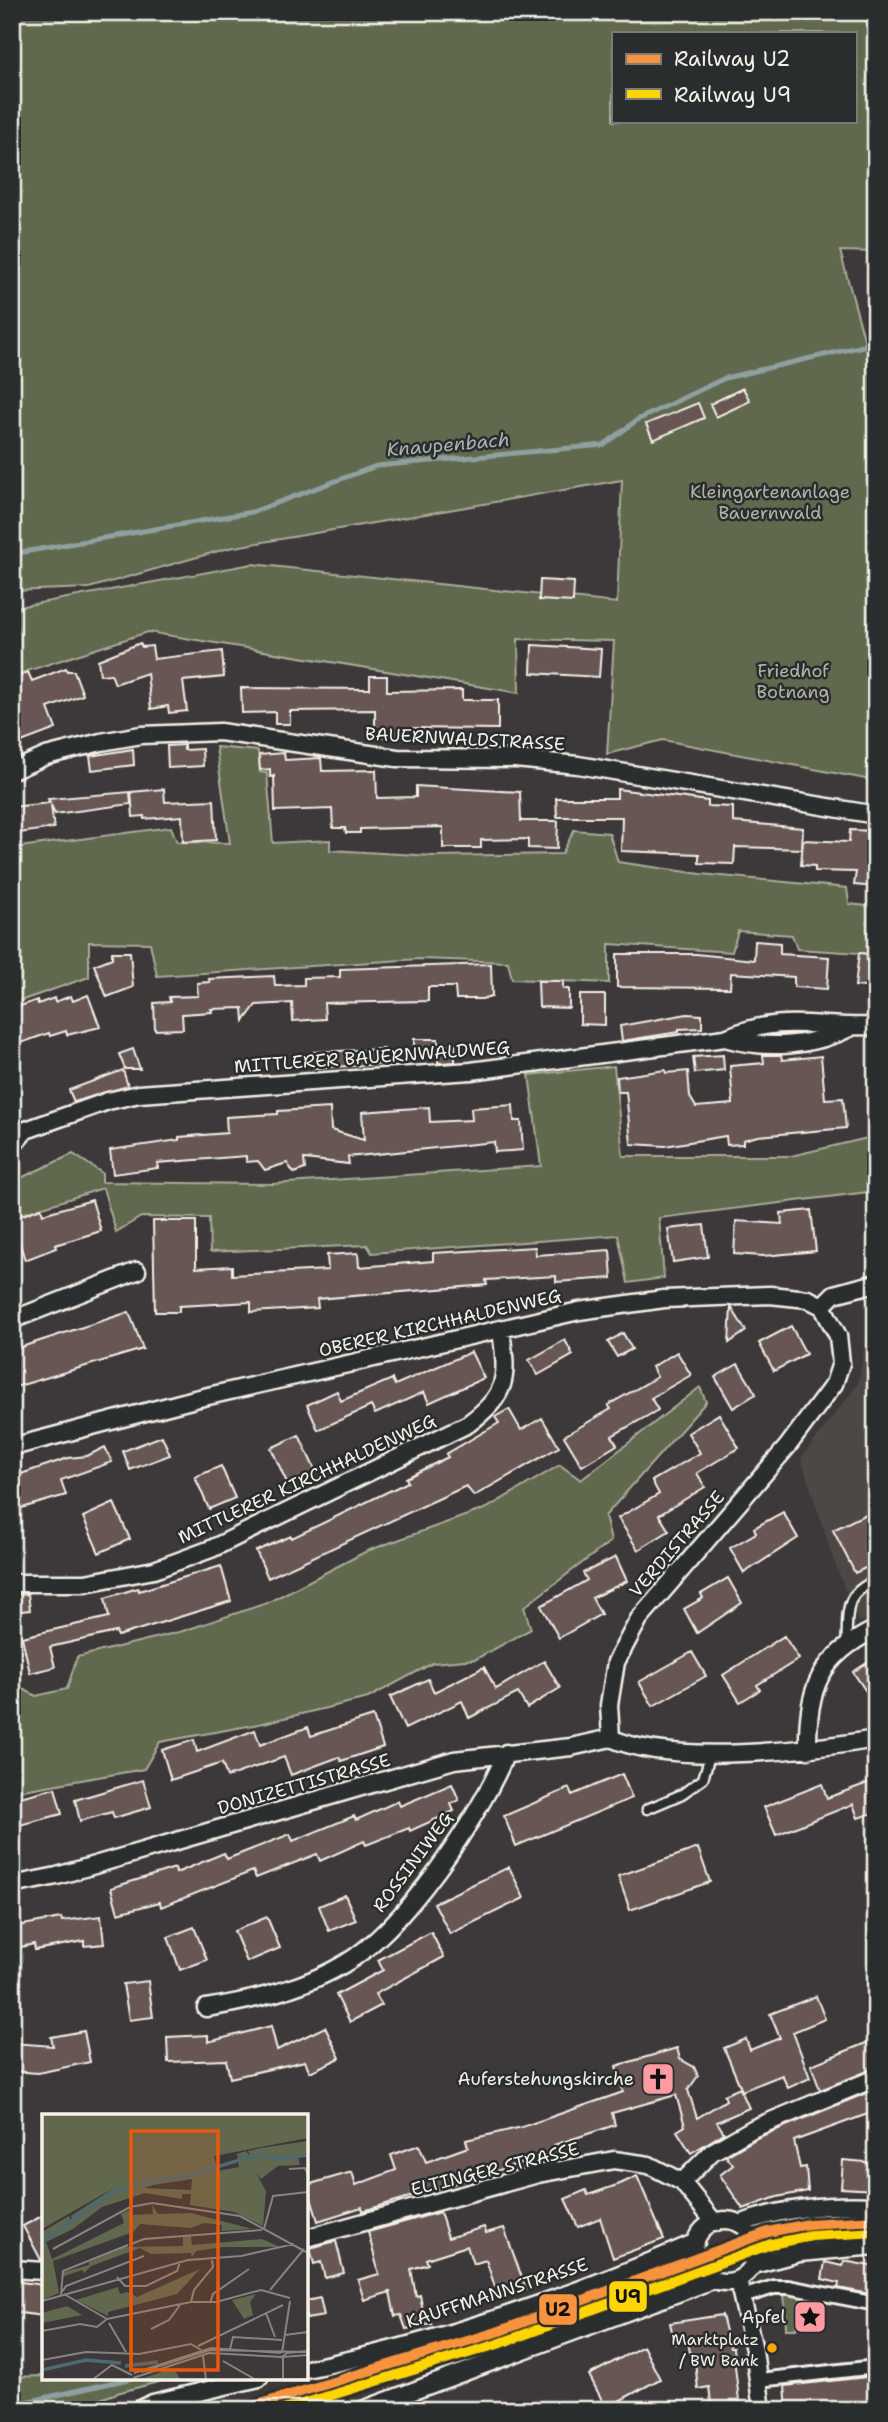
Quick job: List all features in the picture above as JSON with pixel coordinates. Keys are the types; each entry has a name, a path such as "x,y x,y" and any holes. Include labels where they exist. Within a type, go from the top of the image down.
{"street":[{"name":"BAUERNWALDSTRASSE","path":"12,771 46,756 101,742 141,735 220,732 397,758 515,759 578,765 876,815"},
{"path":"805,1023 805,1043"},
{"name":"MITTLERER BAUERNWALDWEG","path":"12,1146 19,1131 108,1101 139,1094 471,1071 617,1055 725,1038 750,1027 772,1024 876,1026"},
{"path":"772,1024 773,1044"},
{"name":"MITTLERER BAUERNWALDWEG","path":"725,1038 751,1046 805,1043 830,1038 852,1027"},
{"path":"12,1320 137,1271"},
{"path":"822,1306 834,1294 876,1283"},
{"name":"OBERER KIRCHHALDENWEG","path":"12,1447 195,1399 579,1311 664,1298 771,1295 798,1297 822,1306"},
{"name":"VERDISTRASSE","path":"611,1738 610,1705 617,1662 639,1619 787,1447 834,1384 841,1363 838,1336 822,1306"},
{"name":"MITTLERER KIRCHHALDENWEG","path":"12,1583 85,1583 154,1570 211,1549 468,1424 492,1406 504,1386 506,1361 501,1331"},
{"path":"808,1750 807,1718 820,1675 837,1651 876,1629"},
{"path":"611,1738 626,1745 659,1750 711,1752 808,1750 876,1739"},
{"name":"DONIZETTISTRASSE","path":"12,1885 57,1876 454,1760 571,1747 611,1738"},
{"name":"ROSSINIWEG","path":"206,2008 237,2003 311,1979 345,1964 394,1923 494,1782 506,1753"},
{"path":"682,2182 712,2152 754,2128 876,2078"},
{"name":"ELTINGER STRASSE","path":"308,2237 538,2174 614,2160 649,2165 682,2182 715,2222"},
{"path":"713,2280 699,2267 696,2242 703,2230 715,2222 740,2224 769,2214 820,2206 876,2206"},
{"path":"362,2410 713,2280 738,2280 753,2264 756,2256 753,2238 740,2224"},
{"name":"KAUFFMANNSTRASSE","path":"308,2369 347,2361 490,2319 652,2262 696,2242"},
{"path":"753,2264 799,2253 876,2246"},
{"path":"12,2269 42,2271"},
{"path":"738,2280 759,2380 762,2410"},
{"path":"742,2297 774,2287 788,2287 876,2304"},
{"path":"759,2380 876,2367"},
{"path":"139,2410 153,2403 251,2380"}],"lane":[{"path":"846,1646 851,1597 857,1589 876,1580"},
{"path":"647,1810 682,1794 703,1779 711,1752"}],"shaded area":[{"path":"876,1303 876,1614 859,1623 833,1559 801,1458 858,1384 872,1304"}],"green space":[{"path":"12,12 876,12 876,252 840,251 876,382 876,781 663,740 607,754 614,641 518,639 519,693 148,632 12,676 12,608 252,564 617,603 622,480 229,548 89,588 12,591"},
{"path":"216,747 258,751 260,772 267,773 273,843 330,840 330,850 434,856 562,854 574,830 609,833 618,862 701,874 847,888 849,904 876,907 876,954 797,949 792,935 738,931 732,952 609,944 609,983 512,979 508,962 419,959 157,976 150,943 89,942 89,977 14,1003 21,1026 12,1029 12,848 171,827 177,842 230,843"},
{"path":"614,1066 623,1156 791,1156 876,1136 876,1191 659,1218 664,1278 628,1283 618,1235 372,1253 367,1245 210,1252 209,1218 141,1217 116,1232 103,1188 12,1217 12,1182 73,1154 102,1173 102,1182 272,1184 541,1166 529,1075"},
{"path":"700,1387 706,1402 605,1516 611,1541 524,1607 531,1629 476,1659 433,1663 368,1698 259,1724 160,1742 144,1769 12,1792 12,1683 36,1696 67,1689 77,1657 183,1631 267,1603 367,1551 487,1508 560,1465 581,1480"},
{"path":"784,2291 822,2296 821,2306 801,2302 796,2329 786,2329"},
{"path":"42,2376 42,2380 166,2380 117,2393 71,2410 12,2410 12,2377"}],"building":[{"path":"743,388 750,401 716,417 710,404"},
{"path":"698,403 704,418 653,440 646,424"},
{"path":"540,580 574,582 573,602 539,600"},
{"path":"140,643 142,647 152,646 154,659 222,651 224,677 183,681 187,711 169,713 168,706 151,709 147,673 115,684 111,674 100,675 98,660"},
{"path":"532,645 601,649 599,677 531,673"},
{"path":"66,668 67,671 74,671 83,695 48,708 56,729 16,744 12,735 12,679 28,672 32,681"},
{"path":"370,676 387,676 387,691 462,690 462,700 498,700 498,729 404,728 404,737 375,737 375,710 290,711 290,724 275,724 275,712 242,713 241,688 370,689"},
{"path":"184,745 184,750 202,749 203,766 168,768 167,746"},
{"path":"133,749 134,765 92,770 90,756"},
{"path":"284,753 285,760 321,758 322,771 376,770 377,798 416,797 416,786 520,792 521,821 558,821 557,849 528,848 528,839 481,840 481,848 443,848 443,827 360,829 360,833 346,833 345,828 333,828 332,809 275,811 274,776 270,777 270,769 260,770 259,755"},
{"path":"164,789 165,802 214,800 216,840 183,842 182,816 144,819 144,816 133,817 131,792"},
{"path":"617,789 708,801 708,806 733,807 733,822 803,828 802,849 735,847 734,864 699,863 699,854 621,851 622,817 557,817 556,798 617,798"},
{"path":"130,792 131,804 55,814 51,805 54,828 12,834 12,807 50,803 48,799"},
{"path":"850,830 876,831 876,887 854,885 856,872 815,871 815,866 801,865 803,840 849,842"},
{"path":"755,941 780,943 780,954 829,957 827,989 794,987 794,977 731,973 730,988 617,987 617,954 696,954 754,960"},
{"path":"112,952 130,952 133,987 107,997 94,965 112,958"},
{"path":"859,953 876,955 876,988 855,986"},
{"path":"491,964 492,996 482,999 456,999 455,987 428,987 428,1001 324,1003 325,1019 293,1021 292,1003 256,1005 244,1021 243,1008 211,1009 212,1012 182,1014 183,1029 155,1030 154,1003 170,1002 169,997 198,996 197,983 210,982 209,979 274,976 275,986 304,985 304,978 340,977 340,969"},
{"path":"538,981 563,981 563,989 569,989 569,1008 539,1007"},
{"path":"88,995 100,1027 67,1035 66,1031 50,1036 49,1033 12,1046 12,1009 37,1000 38,1004 54,998 55,1002 71,996 73,1001"},
{"path":"580,995 605,995 605,1025 580,1024"},
{"path":"687,1014 702,1015 702,1028 679,1029 679,1032 622,1041 620,1026"},
{"path":"414,1039 438,1039 438,1045 455,1045 455,1062 438,1063 438,1056 414,1056"},
{"path":"133,1049 140,1069 125,1069 119,1054"},
{"path":"384,1049 385,1064 314,1068 313,1052"},
{"path":"723,1055 724,1070 695,1073 693,1057"},
{"path":"763,1055 781,1055 782,1060 821,1056 825,1099 843,1098 846,1128 758,1136 743,1140 743,1144 727,1145 726,1136 665,1146 631,1144 626,1092 618,1092 617,1077 665,1070 666,1073 688,1071 690,1097 696,1107 733,1104 730,1066 764,1063"},
{"path":"123,1070 128,1086 74,1102 69,1090"},
{"path":"513,1105 514,1121 521,1121 523,1150 495,1152 494,1142 348,1157 349,1164 304,1159 305,1169 294,1173 287,1163 265,1170 258,1161 246,1162 246,1156 157,1163 158,1168 113,1174 110,1150 179,1140 179,1137 227,1133 226,1117 330,1108 331,1130 364,1140 362,1112 429,1107 430,1122 472,1120 471,1108"},
{"path":"92,1200 101,1231 55,1245 56,1248 25,1260 12,1219 41,1208 43,1214"},
{"path":"811,1210 816,1251 763,1256 734,1254 736,1221 782,1224 781,1213"},
{"path":"153,1221 196,1221 196,1268 232,1266 232,1275 328,1270 327,1255 358,1253 359,1267 433,1261 433,1253 535,1247 536,1255 610,1250 612,1278 556,1282 556,1276 486,1280 487,1285 317,1299 318,1308 251,1312 251,1302 179,1306 179,1312 155,1312"},
{"path":"704,1225 708,1257 673,1262 668,1229"},
{"path":"731,1307 746,1331 729,1343"},
{"path":"129,1312 143,1349 12,1388 12,1350"},
{"path":"791,1326 806,1354 774,1371 759,1343"},
{"path":"623,1333 632,1349 617,1357 608,1342"},
{"path":"565,1340 573,1355 538,1375 529,1360"},
{"path":"471,1352 484,1378 429,1403 424,1392 375,1414 371,1406 318,1430 307,1405 337,1391 341,1401 392,1379 395,1385"},
{"path":"677,1352 691,1375 651,1398 658,1410 612,1436 617,1445 582,1466 564,1436 611,1409 608,1405 657,1377 652,1367"},
{"path":"738,1364 756,1394 733,1408 715,1377"},
{"path":"509,1409 521,1430 542,1418 559,1447 474,1496 466,1486 268,1578 256,1551 291,1536 292,1538 408,1482 406,1478 448,1457 446,1454 499,1423 495,1417"},
{"path":"719,1414 739,1448 697,1473 705,1487 659,1515 669,1531 638,1550 618,1518 659,1494 652,1481 700,1453 688,1433"},
{"path":"299,1435 316,1472 288,1485 271,1448"},
{"path":"162,1436 170,1455 130,1470 123,1451"},
{"path":"105,1447 112,1462 61,1480 66,1495 12,1511 12,1477 68,1458 87,1456"},
{"path":"221,1466 235,1498 209,1509 195,1477"},
{"path":"114,1503 130,1539 99,1553 83,1517"},
{"path":"876,1509 876,1563 855,1573 833,1530"},
{"path":"783,1512 798,1538 744,1573 730,1548 756,1533 754,1528"},
{"path":"616,1557 627,1581 592,1598 601,1614 559,1638 541,1606 587,1580 583,1573"},
{"path":"221,1566 231,1601 118,1636 116,1632 50,1647 55,1667 30,1673 22,1637 109,1617 105,1598 138,1588 139,1591"},
{"path":"728,1578 742,1603 697,1633 684,1609 703,1598 701,1594"},
{"path":"28,1594 30,1610 12,1612 12,1595"},
{"path":"784,1636 799,1659 757,1685 760,1690 740,1702 723,1675"},
{"path":"692,1652 706,1676 653,1706 639,1682"},
{"path":"876,1657 876,1706 853,1672"},
{"path":"544,1661 560,1688 527,1708 518,1693 469,1718 462,1701 405,1729 390,1697 428,1679 434,1692 484,1667 496,1689"},
{"path":"373,1716 383,1747 341,1761 339,1757 291,1775 284,1757 227,1777 222,1763 171,1780 162,1750 194,1740 197,1752 255,1730 260,1745 308,1727 311,1736"},
{"path":"622,1774 632,1798 516,1846 504,1816 569,1788 572,1795"},
{"path":"143,1780 151,1807 114,1818 112,1812 80,1821 75,1800"},
{"path":"876,1780 876,1812 858,1818 853,1804 776,1835 764,1807 822,1784 827,1798"},
{"path":"452,1784 459,1800 451,1804 454,1811 410,1831 409,1828 366,1845 364,1841 320,1861 317,1854 256,1878 253,1871 161,1907 160,1902 118,1913 111,1888 175,1868 176,1873 224,1853 227,1859 290,1834 293,1841 354,1816 356,1820 398,1801 400,1806"},
{"path":"55,1788 62,1814 12,1827 12,1799"},
{"path":"698,1848 710,1882 630,1910 618,1876"},
{"path":"509,1867 524,1898 450,1934 434,1903"},
{"path":"345,1895 356,1920 329,1931 319,1906"},
{"path":"101,1916 104,1944 84,1946 84,1941 35,1950 34,1944 12,1949 12,1927 61,1918 62,1921"},
{"path":"267,1917 280,1948 247,1962 234,1931"},
{"path":"194,1927 207,1960 180,1970 168,1937"},
{"path":"431,1932 444,1957 375,1994 382,2005 350,2022 336,1995 383,1970 378,1960"},
{"path":"148,1981 153,2017 129,2020 123,1984"},
{"path":"816,1996 825,2019 793,2032 810,2078 788,2088 782,2075 742,2091 724,2048 746,2039 750,2050 780,2038 770,2014"},
{"path":"271,2026 277,2050 325,2027 340,2058 310,2072 305,2061 230,2078 226,2060 168,2062 167,2037 208,2035 208,2042"},
{"path":"84,2031 90,2062 38,2073 12,2071 12,2043 53,2046 51,2037"},
{"path":"871,2041 876,2068 820,2090 811,2065"},
{"path":"677,2048 680,2059 694,2067 698,2076 688,2090 697,2118 726,2100 724,2095 740,2088 749,2108 717,2122 724,2133 691,2153 677,2131 685,2126 676,2095 612,2113 615,2125 554,2145 557,2156 533,2164 532,2160 363,2211 362,2207 318,2221 308,2185 352,2172 356,2185 396,2170 391,2155 419,2145 426,2162 468,2147 466,2140 522,2127 623,2092 616,2066"},
{"path":"876,2089 876,2111 794,2141 800,2168 806,2167 808,2191 777,2197 743,2209 720,2175 733,2165 726,2156 759,2137"},
{"path":"843,2160 876,2163 876,2190 841,2188"},
{"path":"637,2176 664,2239 613,2258 600,2218 578,2227 565,2199 586,2190 588,2195"},
{"path":"440,2212 448,2238 484,2227 486,2233 504,2228 526,2289 505,2296 502,2285 495,2287 486,2260 473,2264 467,2246 426,2259 428,2264 411,2269 416,2296 420,2295 423,2311 431,2324 406,2329 401,2315 395,2316 390,2292 364,2300 358,2280 379,2274 368,2232"},
{"path":"42,2216 42,2260 41,2260 23,2226"},
{"path":"336,2241 344,2273 325,2278 321,2262 314,2264 310,2248"},
{"path":"844,2261 876,2267 876,2295 838,2288 839,2283 822,2279 825,2262 842,2266"},
{"path":"12,2281 42,2285 42,2316 12,2312"},
{"path":"320,2298 324,2316 308,2319 308,2301"},
{"path":"722,2315 730,2348 733,2348 740,2410 712,2410 709,2387 698,2389 694,2353 690,2353 688,2341 675,2344 670,2323"},
{"path":"643,2346 660,2379 606,2408 589,2375"},
{"path":"876,2376 876,2410 787,2410 785,2386"}],"waterway":[{"name":"Knaupenbach","path":"12,554 252,512 376,466 604,445 637,420 725,378 876,343"},
{"path":"12,2400 26,2402 124,2380"}],"rail line":[{"name":"U2","path":"241,2410 497,2332 768,2232 809,2224 876,2220"},
{"name":"U9","path":"283,2410 501,2343 771,2244 811,2236 876,2232"}],"place":[{"name":"Auferstehungskirche","path":"658,2079"},
{"name":"Apfel","path":"810,2317"},
{"name":"Marktplatz / BW Bank","path":"772,2348"}],"park label":[{"name":"Kleingartenanlage Bauernwald","path":"770,502"},
{"name":"Friedhof Botnang","path":"793,681"}]}
